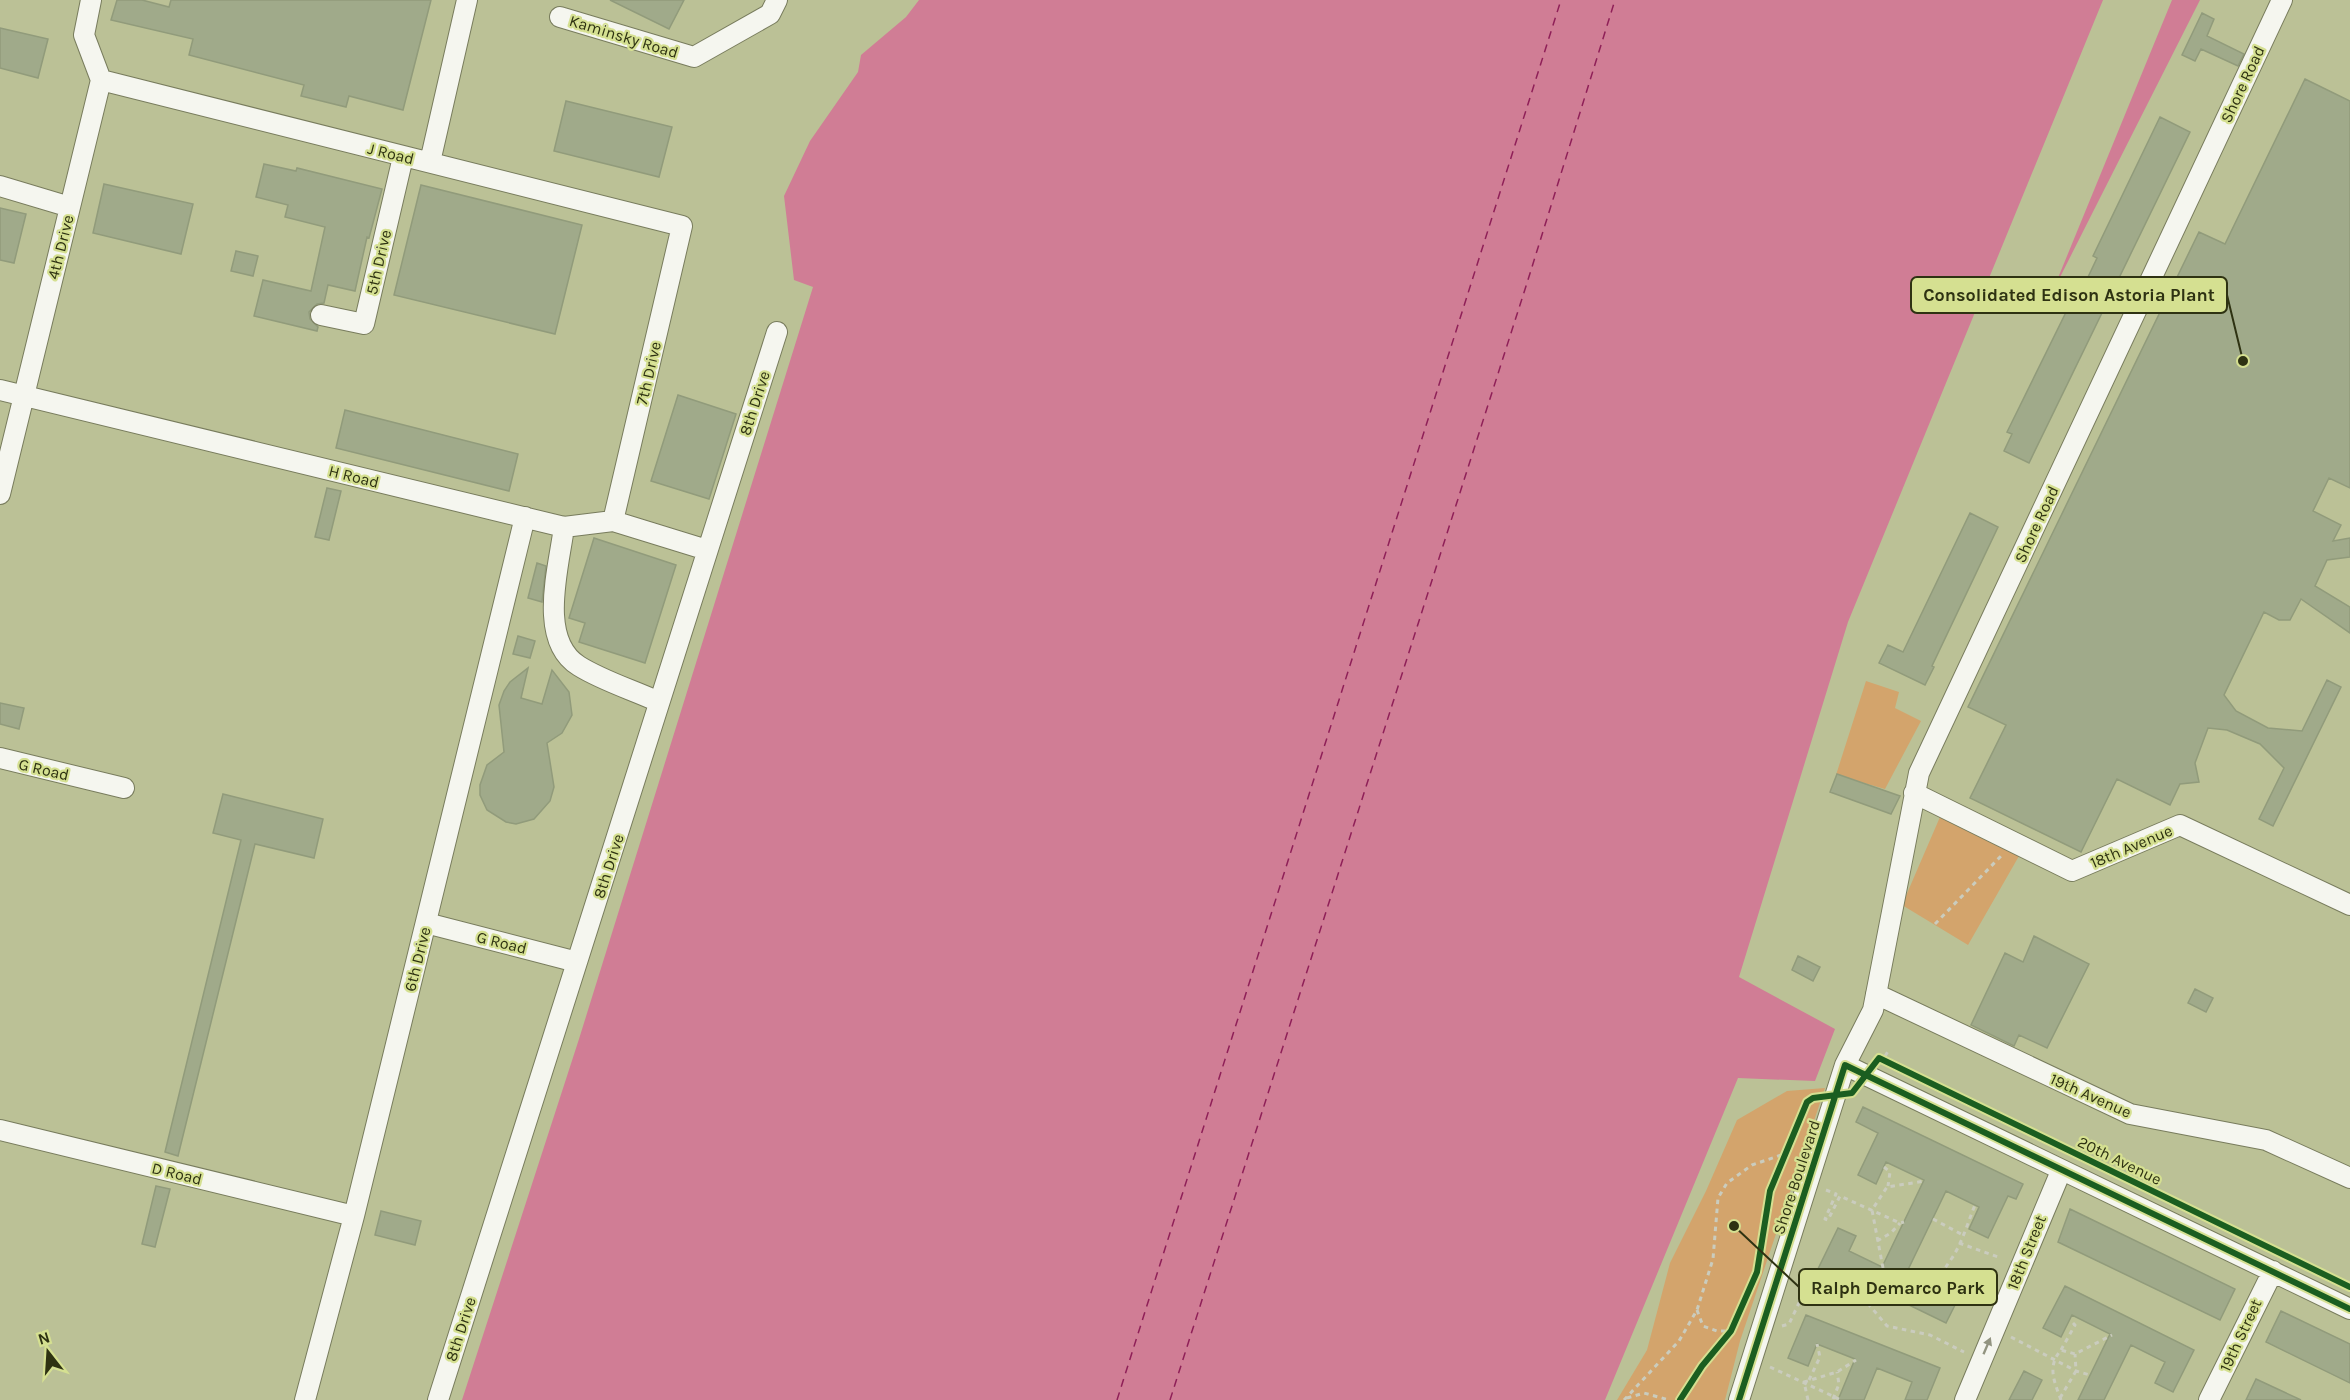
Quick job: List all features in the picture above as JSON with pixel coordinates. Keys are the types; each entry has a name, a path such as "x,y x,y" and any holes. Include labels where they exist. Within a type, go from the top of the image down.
{"street":[{"path":"91,0 84,35 101,80"},
{"path":"430,162 466,0"},
{"name":"Kaminsky Road","path":"560,17 694,57 770,14 777,0"},
{"name":"Shore Road","path":"1845,1065 1873,1010 1918,773 2282,0"},
{"name":"J Road","path":"101,80 682,226"},
{"name":"4th Drive","path":"0,494 101,80"},
{"name":"5th Drive","path":"321,315 364,324 403,156"},
{"path":"0,186 70,207"},
{"name":"7th Drive","path":"613,521 682,226"},
{"name":"8th Drive","path":"438,1400 777,332"},
{"name":"H Road","path":"0,390 564,527 613,521 707,550"},
{"name":"6th Drive","path":"305,1400 354,1216 525,517"},
{"path":"564,527 554,614 554,630 562,650 578,665 659,702"},
{"name":"G Road","path":"0,758 124,788"},
{"name":"18th Avenue","path":"1914,793 2073,871 2180,825 2350,905"},
{"name":"G Road","path":"426,923 577,962"},
{"name":"19th Avenue","path":"1876,994 2130,1114 2266,1140 2350,1178"},
{"name":"20th Avenue","path":"1845,1065 2350,1309"},
{"name":"Shore Boulevard","path":"1739,1400 1845,1065"},
{"name":"D Road","path":"0,1130 354,1216"},
{"name":"18th Street","path":"1965,1400 2061,1171"},
{"name":"19th Street","path":"2209,1400 2273,1271"}],"path":[{"path":"1935,924 2007,850"},
{"path":"1868,1076 1889,1050"},
{"path":"1780,1163 1788,1143"},
{"path":"1624,1399 1679,1341 1697,1310 1713,1259 1718,1198 1727,1183 1752,1165 1784,1154"},
{"path":"1883,1268 1872,1210 1887,1187 1890,1172 1884,1167"},
{"path":"1887,1187 1925,1181"},
{"path":"1826,1190 1902,1222 1891,1233 1877,1240"},
{"path":"1838,1195 1828,1220 1825,1219 1838,1195"},
{"path":"1933,1291 1944,1266 1951,1260 1975,1205"},
{"path":"1932,1219 1963,1235"},
{"path":"1959,1243 2001,1258"},
{"path":"1778,1327 1789,1324 1807,1286 1812,1284 1829,1292 1833,1298 1865,1300 1887,1326 1930,1335 1964,1352"},
{"path":"1697,1310 1703,1326 1716,1331 1731,1330"},
{"path":"2060,1399 2052,1378 2053,1359 2061,1350 2075,1325 2070,1320"},
{"path":"1726,1337 1736,1321"},
{"path":"2061,1350 2075,1354 2112,1335"},
{"path":"2011,1337 2076,1371 2090,1375"},
{"path":"1809,1380 1820,1357 1816,1344"},
{"path":"2060,1399 2076,1371 2075,1354"},
{"path":"1804,1382 1837,1372 1857,1360"},
{"path":"1773,1368 1835,1399 1839,1384 1837,1372"},
{"path":"1804,1382 1808,1400"},
{"path":"1624,1399 1644,1393 1669,1400"}],"shaded area":[{"path":"919,0 2103,0 1848,622 1739,977 1835,1029 1815,1081 1738,1078 1605,1400 462,1400 579,1039 813,287 794,280 784,196 810,141 858,72 861,55 906,17"},
{"path":"2172,0 2200,0 2051,295"},
{"path":"1866,681 1899,692 1895,708 1921,721 1885,789 1836,775"},
{"path":"1940,817 2019,856 1968,945 1902,905"},
{"path":"1825,1088 1740,1341 1725,1400 1617,1400 1647,1350 1670,1263 1706,1191 1737,1120 1787,1091"}],"building":[{"path":"117,0 142,0 169,7 171,0 431,0 403,110 349,96 346,107 301,96 304,85 189,55 193,39 111,20"},
{"path":"610,0 684,0 669,29"},
{"path":"2202,13 2214,19 2207,36 2244,54 2238,66 2201,49 2195,61 2182,55"},
{"path":"0,28 48,39 38,78 0,68"},
{"path":"2305,79 2350,101 2350,488 2329,478 2313,511 2341,525 2333,541 2350,538 2350,557 2327,560 2315,586 2350,607 2350,633 2301,599 2290,620 2279,620 2264,612 2224,695 2236,711 2268,728 2302,731 2327,680 2341,687 2273,826 2259,819 2284,768 2260,744 2227,730 2208,728 2195,763 2199,782 2180,784 2170,805 2117,779 2081,852 1970,798 2006,725 1968,707 2199,232 2225,244"},
{"path":"566,101 672,127 659,177 554,151"},
{"path":"2160,117 2190,132 2029,463 2004,451 2012,434 2007,432 2075,294 2079,296 2097,258 2093,256"},
{"path":"264,164 296,171 297,168 382,189 369,238 367,237 355,291 328,285 324,303 317,304 309,312 310,319 318,327 317,331 254,316 263,280 311,291 325,227 285,217 288,205 256,197"},
{"path":"104,184 193,204 181,254 93,233"},
{"path":"421,185 582,225 555,334 394,295"},
{"path":"0,208 26,214 14,263 0,260"},
{"path":"236,251 258,256 253,276 231,271"},
{"path":"678,395 736,414 709,499 651,481"},
{"path":"345,410 518,454 509,491 336,448"},
{"path":"327,488 341,491 329,540 315,537"},
{"path":"1970,513 1998,527 1925,685 1879,663 1888,645 1903,652"},
{"path":"594,538 676,565 645,663 579,642 585,623 569,618"},
{"path":"537,563 546,566 542,602 528,598"},
{"path":"518,636 535,641 530,658 513,654"},
{"path":"528,668 521,698 542,704 552,670 569,692 572,715 562,733 547,743 554,787 550,801 534,819 516,824 506,822 487,810 480,795 480,785 487,765 504,752 499,705 504,691 510,682"},
{"path":"0,703 24,708 19,729 0,724"},
{"path":"1837,774 1900,796 1891,814 1830,792"},
{"path":"223,794 323,819 314,858 255,844 178,1156 165,1152 241,840 213,833"},
{"path":"2034,936 2089,964 2047,1048 2019,1035 2014,1046 1971,1025 2005,953 2023,962"},
{"path":"1798,956 1820,967 1813,981 1792,970"},
{"path":"2195,989 2213,998 2206,1012 2188,1003"},
{"path":"1863,1107 2023,1184 2016,1199 2008,1196 1988,1238 1969,1229 1979,1207 1946,1191 1904,1278 1938,1293 1948,1272 1967,1281 1946,1323 1903,1302 1904,1299 1840,1271 1832,1286 1814,1277 1838,1228 1856,1236 1849,1251 1882,1267 1924,1180 1886,1162 1876,1184 1858,1175 1878,1133 1856,1122"},
{"path":"156,1186 170,1189 155,1247 142,1244"},
{"path":"2070,1209 2235,1289 2220,1320 2058,1242"},
{"path":"381,1211 421,1221 415,1245 375,1235"},
{"path":"2065,1286 2194,1350 2173,1392 2155,1383 2165,1362 2131,1345 2104,1400 2078,1400 2110,1334 2072,1315 2061,1337 2043,1328"},
{"path":"2281,1311 2350,1344 2350,1383 2266,1342"},
{"path":"1806,1315 1940,1368 1927,1400 1905,1400 1912,1382 1877,1368 1864,1400 1838,1400 1855,1359 1817,1344 1808,1366 1788,1358"},
{"path":"2024,1371 2042,1380 2032,1400 2009,1400"},
{"path":"2256,1379 2301,1400 2246,1400"}],"ferry route":[{"path":"1117,1400 1561,0"},
{"path":"1170,1400 1527,283 1615,0"}],"cycle path":[{"path":"1680,1400 1702,1366 1731,1331 1757,1272 1770,1191 1807,1102 1813,1098 1852,1093 1879,1058 2350,1287"},
{"path":"1739,1400 1845,1065 2350,1309"}],"place":[{"name":"Consolidated Edison Astoria Plant","path":"2243,361"},
{"name":"Ralph Demarco Park","path":"1734,1226"}]}
